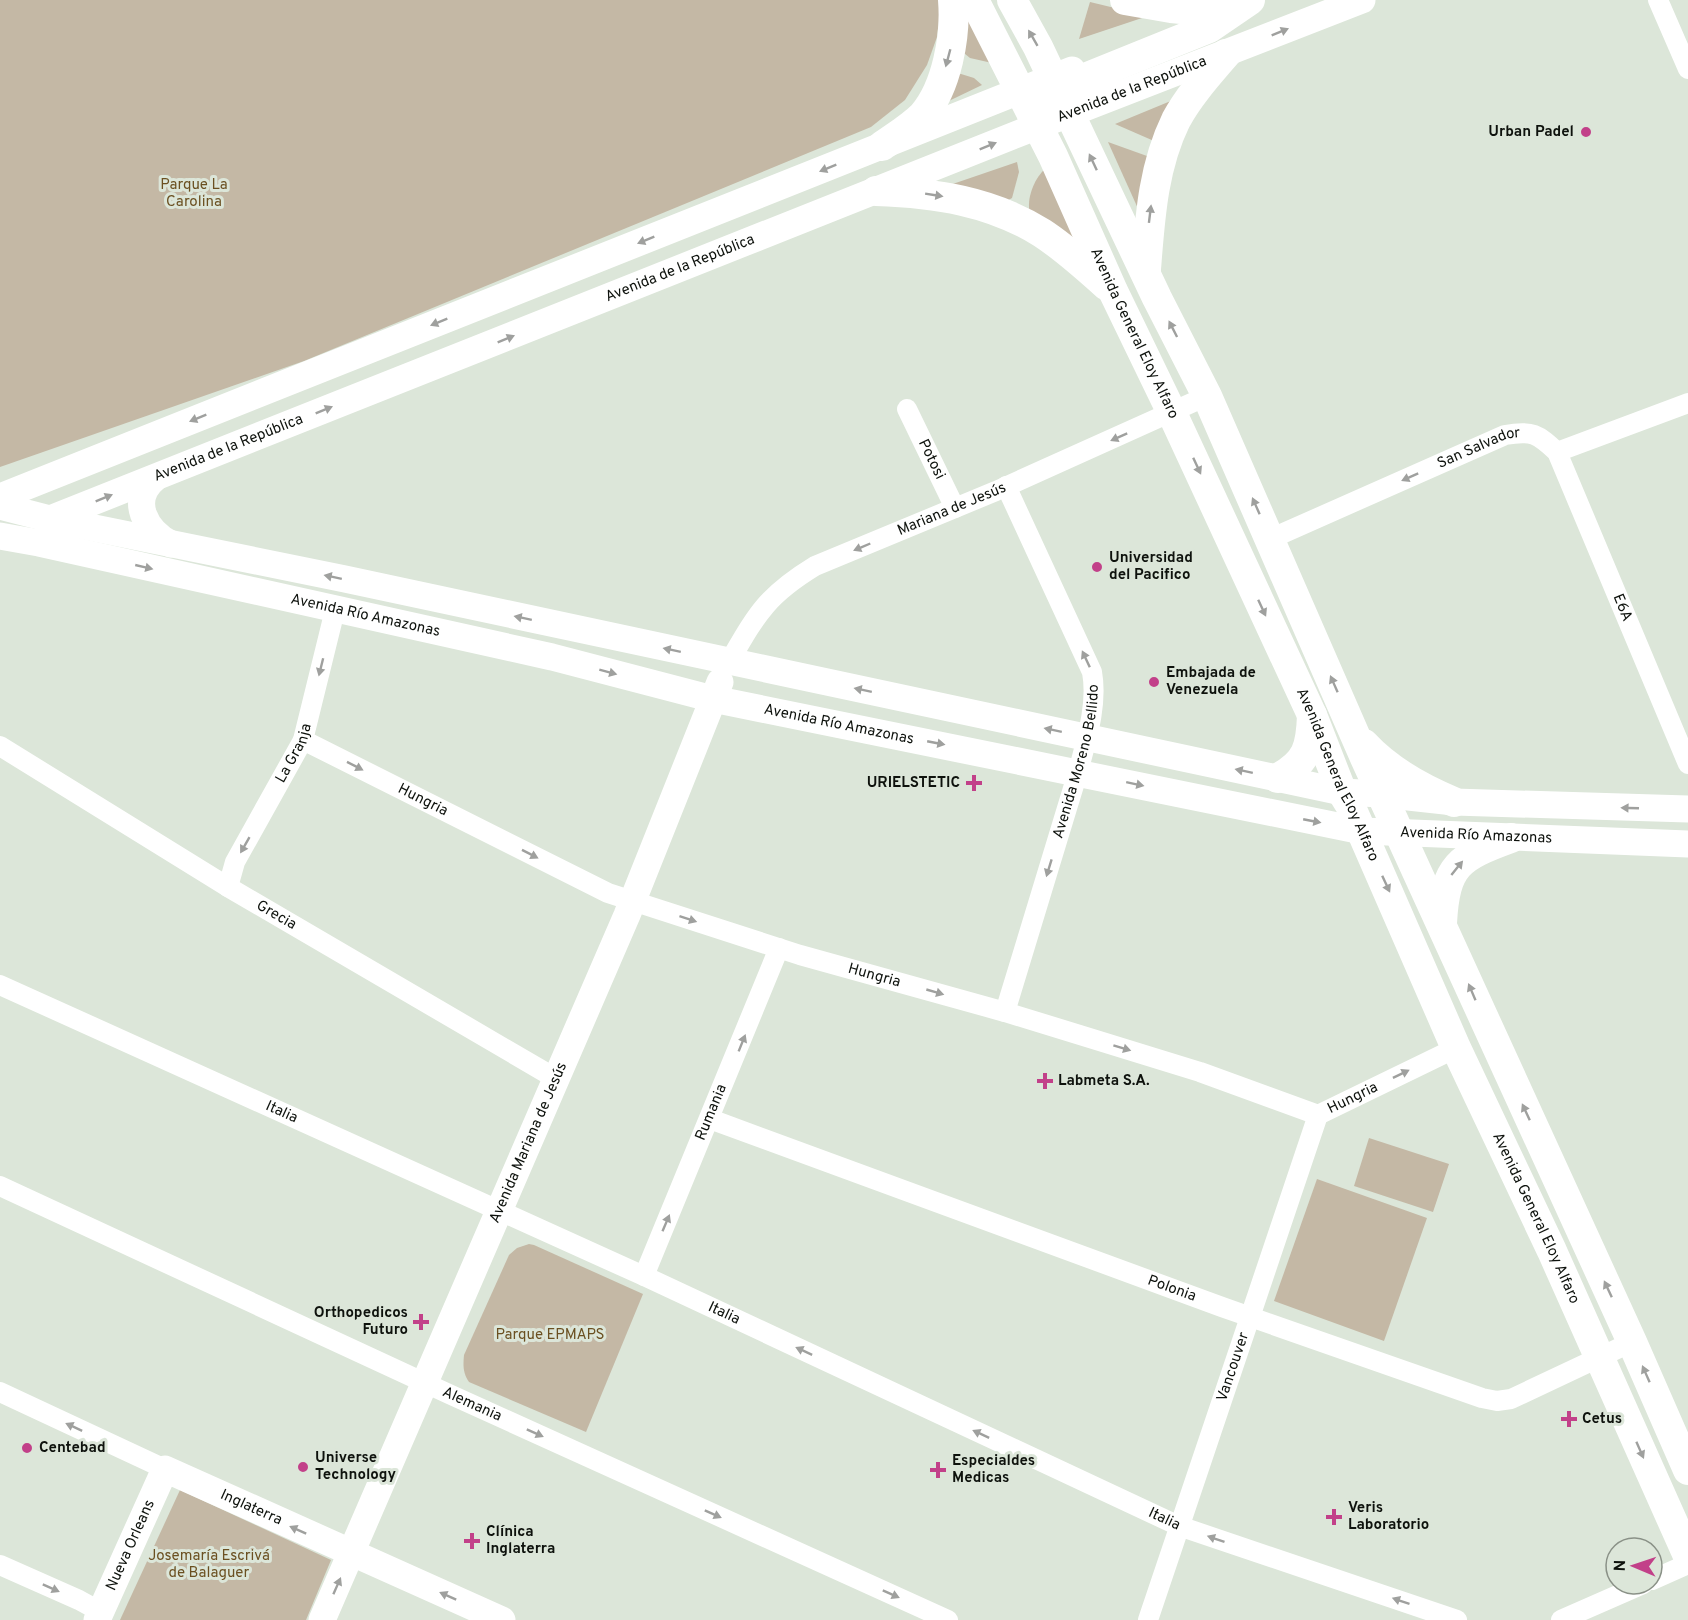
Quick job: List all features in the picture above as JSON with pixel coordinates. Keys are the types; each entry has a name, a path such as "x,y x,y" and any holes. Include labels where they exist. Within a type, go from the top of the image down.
{"main road":[{"path":"882,146 924,113 941,83 954,33 954,0"},
{"name":"Avenida General Eloy Alfaro","path":"974,0 1038,126 1312,716 1342,792 1362,831 1456,1048 1552,1251 1688,1556"},
{"path":"1012,0 1060,93 1146,272 1156,298 1207,396 1381,794 1442,923 1688,1470"},
{"path":"1125,0 1214,12"},
{"path":"1038,126 1036,112 1045,95 1060,93 1209,28 1248,0"},
{"name":"Avenida de la República","path":"1060,93 1214,12 1248,0"},
{"name":"Avenida de la República","path":"0,497 1020,90 1060,93 1226,54 1362,0"},
{"path":"1146,272 1150,213 1164,150 1176,120 1191,95 1226,54"},
{"name":"Avenida de la República","path":"1,538 1038,126"},
{"path":"876,191 911,192 967,201 1006,213 1044,234 1113,291"},
{"path":"155,478 149,482 144,492 144,515 153,532 172,544"},
{"name":"Avenida Río Amazonas","path":"0,506 50,519 345,579 1342,792 1454,802 1688,809"},
{"name":"Avenida Río Amazonas","path":"1,538 39,543 552,657 713,699 1362,831 1688,844"},
{"name":"Avenida Mariana de Jesús","path":"322,1620 632,901 729,662"},
{"path":"1278,778 1293,771 1301,763 1311,741 1312,716"},
{"path":"1358,738 1375,756 1403,777 1454,802"},
{"path":"1442,923 1446,888 1458,866 1477,850 1511,838"},
{"name":"Inglaterra","path":"165,1469 502,1620"},
{"name":"Nueva Orleans","path":"99,1616 165,1469"}],"street":[{"path":"1658,0 1686,57"},
{"name":"Mariana de Jesús","path":"729,662 753,620 768,600 789,582 815,567 1006,486 1207,396"},
{"path":"1557,452 1688,403"},
{"name":"Potosi","path":"907,409 955,508"},
{"name":"San Salvador","path":"1270,539 1505,435 1519,432 1533,433 1542,437 1557,452"},
{"name":"E6A","path":"1557,452 1688,764"},
{"name":"Avenida Moreno Bellido","path":"1005,1012 1088,737 1095,685 1092,672 1006,486"},
{"name":"La Granja","path":"228,887 235,862 303,740 335,610"},
{"name":"Hungria","path":"303,740 608,893 779,948 1005,1012 1200,1072 1318,1115 1456,1048"},
{"name":"Grecia","path":"0,746 228,887 555,1078"},
{"name":"Rumania","path":"644,1276 779,948"},
{"name":"Italia","path":"0,985 644,1276 1179,1526 1457,1620"},
{"name":"Vancouver","path":"1148,1620 1318,1115"},
{"name":"Polonia","path":"710,1119 1482,1398 1497,1401 1511,1399 1632,1342"},
{"name":"Alemania","path":"0,1186 425,1383 948,1620"},
{"name":"Inglaterra","path":"0,1392 165,1469"},
{"path":"1664,1575 1688,1564"},
{"path":"0,1565 79,1600 99,1616"},
{"path":"1561,1620 1616,1596"}],"green space":[{"name":"Parque La Carolina","path":"0,0 940,0 941,5 937,37 927,65 905,100 871,127 304,361 0,467"},
{"path":"1090,2 1148,16 1079,39"},
{"path":"962,6 992,63 970,58 959,49"},
{"path":"961,74 974,78 982,85 926,112 949,76"},
{"path":"1178,98 1154,141 1115,124"},
{"path":"1108,142 1147,156 1140,213"},
{"path":"1017,162 1019,172 1012,198 1003,203 941,188"},
{"path":"1044,170 1082,253 1030,213 1029,202 1032,190"},
{"path":"1369,1138 1449,1164 1433,1212 1354,1186"},
{"path":"1317,1179 1427,1218 1384,1341 1274,1301"},
{"name":"Parque EPMAPS","path":"529,1244 643,1294 586,1432 469,1382 465,1372 464,1355 509,1255 517,1248"},
{"name":"Josemaría Escrivá de Balaguer","path":"180,1490 331,1560 306,1620 120,1620"}],"place":[{"name":"Urban Padel","path":"1586,132"},
{"name":"Universidad del Pacifico","path":"1097,567"},
{"name":"Embajada de Venezuela","path":"1154,682"},
{"name":"URIELSTETIC","path":"974,783"},
{"name":"Labmeta S.A.","path":"1045,1081"},
{"name":"Orthopedicos Futuro","path":"421,1322"},
{"name":"Cetus","path":"1569,1419"},
{"name":"Centebad","path":"27,1448"},
{"name":"Universe Technology","path":"303,1467"},
{"name":"Especialdes Medicas","path":"938,1470"},
{"name":"Veris Laboratorio","path":"1334,1517"},
{"name":"Clínica Inglaterra","path":"472,1541"}]}
